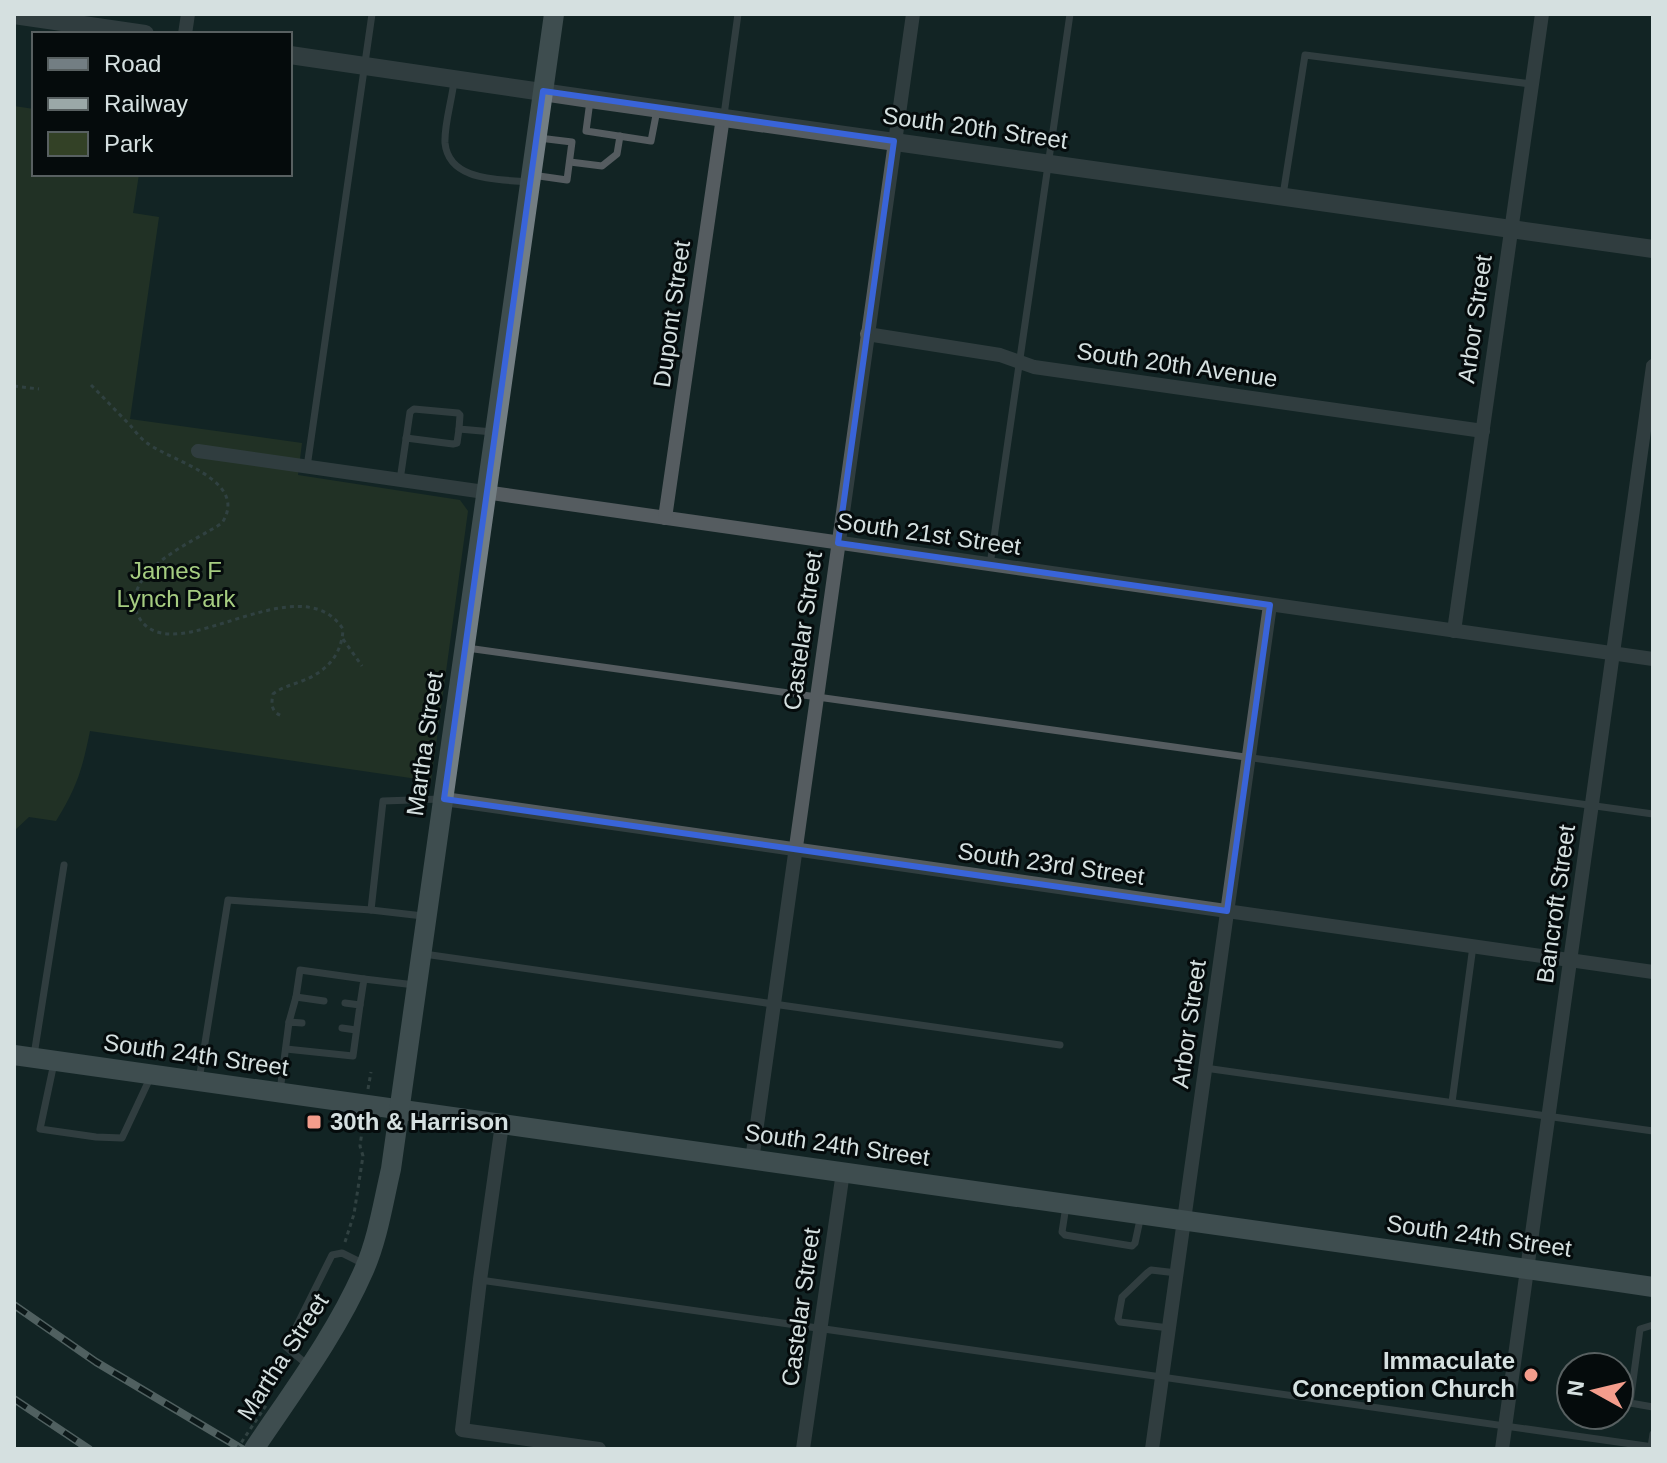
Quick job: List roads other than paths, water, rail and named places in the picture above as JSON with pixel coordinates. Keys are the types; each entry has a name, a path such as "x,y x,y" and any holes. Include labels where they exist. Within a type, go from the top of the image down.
{"main road":[{"name":"Martha Street","path":"254,1449 275,1405 309,1366 345,1311 374,1243 391,1169 554,14"},
{"name":"South 24th Street","path":"34,1058 1653,1287"}],"street":[{"name":"Castelar Street","path":"752,1160 913,14"},
{"name":"Arbor Street","path":"1454,631 1542,14"},
{"path":"14,15 131,32"},
{"name":"South 20th Street","path":"292,55 1653,249"},
{"name":"Dupont Street","path":"665,518 723,117"},
{"name":"South 20th Avenue","path":"867,334 1000,355 1034,367 1483,431"},
{"name":"Bancroft Street","path":"1502,1449 1653,366"},
{"name":"South 21st Street","path":"198,451 1653,659"},
{"name":"Arbor Street","path":"1152,1449 1270,605"},
{"name":"South 23rd Street","path":"444,799 1653,972"},
{"path":"502,1124 462,1430 599,1449"},
{"name":"Castelar Street","path":"803,1449 843,1172"}],"lane":[{"path":"307,467 372,14"},
{"path":"723,117 738,14"},
{"path":"990,565 1070,14"},
{"path":"1283,197 1305,55 1531,84"},
{"path":"455,78 445,145 459,169 483,178 567,180 572,142"},
{"path":"537,138 572,142 586,131 590,99"},
{"path":"586,131 651,141 657,107"},
{"path":"570,162 602,166 617,154 620,136"},
{"path":"400,480 406,438 410,412 417,408 460,415 457,443 406,438"},
{"path":"459,429 495,432"},
{"path":"465,648 1653,814"},
{"path":"371,910 383,801 444,799"},
{"path":"64,865 34,1058 40,1129 122,1138 152,1075"},
{"path":"198,1082 228,900 427,917"},
{"path":"1452,1102 1473,946"},
{"path":"422,953 1060,1045"},
{"path":"280,1094 289,1022 300,970 417,986"},
{"path":"286,1049 353,1056 364,979"},
{"path":"296,997 324,1001"},
{"path":"345,1003 360,1005"},
{"path":"289,1022 302,1023"},
{"path":"342,1028 356,1030"},
{"path":"1205,1068 1653,1131"},
{"path":"1066,1204 1062,1232 1065,1235 1132,1246 1141,1214"},
{"path":"309,1366 286,1347 332,1255 342,1253 366,1265"},
{"path":"1169,1328 1120,1322 1118,1319 1122,1297 1151,1270 1177,1273"},
{"path":"480,1280 1652,1447 1653,1434"},
{"path":"1653,1325 1640,1329 1630,1403 1653,1407"}],"railway":[{"path":"14,1305 96,1362 242,1449"},
{"path":"14,1399 89,1449"}],"place":[{"name":"30th & Harrison","path":"314,1122"},
{"name":"Immaculate Conception Church","path":"1531,1375"}],"park label":[{"name":"James F Lynch Park","path":"176,585"}]}
